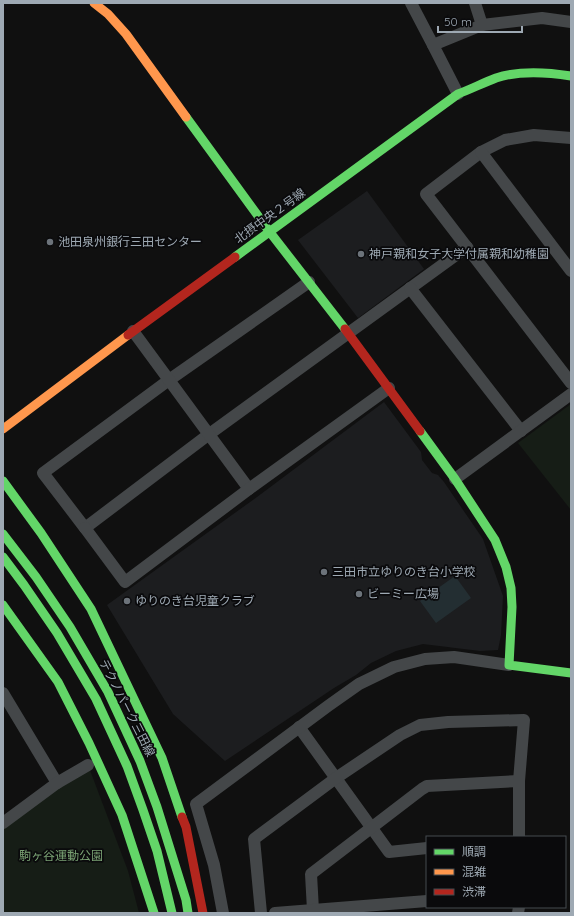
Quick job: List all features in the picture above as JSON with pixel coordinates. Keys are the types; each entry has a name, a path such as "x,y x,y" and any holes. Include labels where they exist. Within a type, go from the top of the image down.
{"main road":[{"path":"94,3 103,9 142,55 269,231 389,388 455,480 495,540 506,567 511,588 512,607 509,665 571,673"},
{"name":"北摂中央２号線","path":"3,429 133,331 458,94 497,78 520,74 550,73 571,76"},
{"path":"3,481 41,534 91,609 162,758 186,827 203,913"},
{"name":"テクノパーク三田線","path":"3,534 36,577 70,627 108,692 140,761 157,807 186,900 188,913"},
{"name":"テクノパーク三田線","path":"3,557 57,633 96,699 127,766 143,810 157,851 172,913"},
{"path":"3,605 58,682 89,743 122,815 154,913"}],"street":[{"path":"411,3 458,94"},
{"path":"475,3 482,25"},
{"path":"433,45 482,25 542,18 571,22"},
{"path":"571,138 534,135 505,140 481,152 426,194 571,383"},
{"path":"481,152 571,271"},
{"path":"85,528 208,435 467,246"},
{"path":"309,282 169,380 43,473 125,582 249,489 389,388"},
{"path":"410,288 521,431"},
{"path":"133,331 249,489"},
{"path":"455,480 571,394"},
{"path":"223,913 214,865 196,804 299,727 360,684 394,667 425,659 454,657 509,665"},
{"path":"3,693 58,783"},
{"path":"261,913 254,839 336,778 400,735 420,725 448,722 524,720 520,782 519,836"},
{"path":"299,727 389,852 426,848"},
{"path":"3,823 58,783 88,765"},
{"path":"313,910 311,874 422,789 427,786 520,782"},
{"path":"275,913 426,900"}],"shaded area":[{"name":"神戸親和女子大学付属親和幼稚園","path":"367,191 424,269 358,318 298,240"},
{"name":"三田市立ゆりのき台小学校","path":"384,402 421,452 422,460 432,473 438,475 444,482 483,539 503,596 501,635 498,650 480,651 423,644 396,651 371,663 356,675 334,688 225,761 173,714 107,605 257,497"},
{"path":"455,576 471,598 436,623 420,601"}],"green space":[{"path":"571,404 571,510 518,443"},
{"name":"駒ヶ谷運動公園","path":"88,765 128,871 139,913 3,913 3,823"}],"traffic: fast":[{"path":"235,257 458,94 505,75 543,73 571,76"},
{"path":"186,117 269,231 345,329"},
{"path":"420,431 455,479 495,540 506,567 511,588 512,607 509,665 571,673"},
{"path":"3,481 41,533 91,609 162,758 182,817"},
{"path":"3,534 36,577 70,627 108,692 140,761 157,807 186,900 188,913"},
{"path":"3,557 57,633 96,699 127,766 143,810 157,851 172,913"},
{"path":"3,605 58,682 89,743 122,815 154,913"}],"traffic: slow":[{"path":"94,3 108,14 126,34 186,117"},
{"path":"3,429 128,335"}],"traffic: jam":[{"path":"128,335 235,257"},
{"path":"345,329 420,431"},
{"path":"182,817 186,827 203,913"}],"place":[{"name":"池田泉州銀行三田センター","path":"50,242"},
{"name":"神戸親和女子大学付属親和幼稚園","path":"361,254"},
{"name":"三田市立ゆりのき台小学校","path":"324,572"},
{"name":"ビーミー広場","path":"359,594"},
{"name":"ゆりのき台児童クラブ","path":"127,601"}]}
